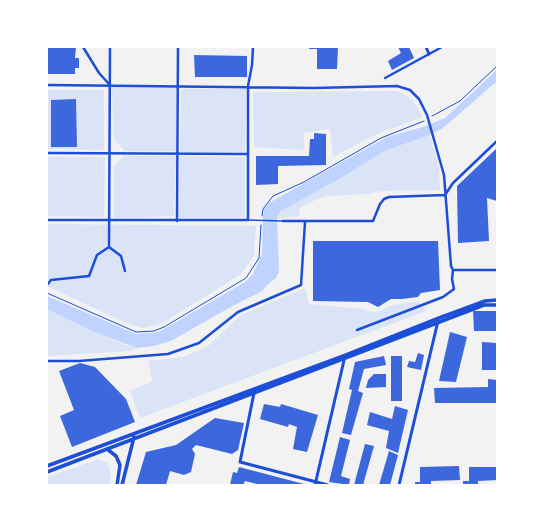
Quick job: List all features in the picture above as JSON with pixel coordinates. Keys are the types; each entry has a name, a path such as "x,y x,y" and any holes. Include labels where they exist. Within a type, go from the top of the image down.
{"main road":[{"path":"47,472 439,318 485,301 497,300"},
{"path":"345,356 484,305 497,305"},
{"path":"47,466 254,391"},
{"path":"122,485 135,433"},
{"path":"107,449 116,456 120,465 117,485"}],"street":[{"path":"84,47 99,73 110,85"},
{"path":"109,247 110,47"},
{"path":"177,221 178,47"},
{"path":"47,220 109,222 248,220 248,86 252,65 253,47"},
{"path":"426,47 429,54"},
{"path":"385,78 442,47"},
{"path":"47,85 248,86 314,88 397,86 410,90 419,98 427,115 444,175 454,289 443,297 357,330"},
{"path":"446,195 453,183 497,141"},
{"path":"47,153 248,154"},
{"path":"284,221 373,221 380,204 384,199 389,197 446,195"},
{"path":"47,361 79,361 168,354 199,343 238,312 301,285 305,222"},
{"path":"109,247 121,256 125,271"},
{"path":"47,285 51,280 89,276 93,261 97,255 109,247"},
{"path":"453,270 497,270"},
{"path":"399,485 439,318"},
{"path":"315,483 345,356"},
{"path":"254,391 240,462 315,483 328,485"}],"lane":[{"path":"248,220 284,221"}],"shaded area":[{"path":"112,87 176,88 176,151 125,151 114,140"},
{"path":"181,89 246,89 245,152 180,152"},
{"path":"47,90 104,90 104,150 47,149"},
{"path":"398,91 413,100 423,117 377,134 333,157 330,129 304,133 304,150 254,147 253,92"},
{"path":"430,135 439,167 440,190 381,191 367,194 328,196 317,199 300,208 299,216 277,219 281,211 348,174 384,151"},
{"path":"124,156 176,156 174,216 114,218 114,166"},
{"path":"180,156 245,157 245,217 179,218"},
{"path":"48,157 105,157 104,217 47,216"},
{"path":"47,224 256,226 254,256 241,274 161,324 143,328 126,323 47,286"},
{"path":"305,288 309,304 363,309 374,313 393,305 419,301 426,311 140,418 130,391 152,381 148,361 183,357 208,346 241,315"},
{"path":"47,309 125,345 137,348 131,351 47,356"},
{"path":"99,459 107,463 111,473 109,485 47,485 47,477"}],"water":[{"path":"497,70 497,81 443,128 430,135 384,151 348,174 281,211 277,217 279,272 276,278 262,291 171,341 154,346 137,348 92,331 47,309 47,296 136,334 159,332 245,282 253,274 262,254 263,216 264,209 269,203 387,137 423,127 445,118"}],"building":[{"path":"76,47 75,58 79,58 79,68 75,68 75,74 47,74 47,48"},
{"path":"309,47 338,47 337,69 317,69 317,49 309,49"},
{"path":"398,47 409,47 414,58 392,70 388,61 401,53"},
{"path":"194,55 247,56 247,77 195,77"},
{"path":"76,99 77,147 51,147 51,100"},
{"path":"314,133 326,134 326,165 278,166 278,184 256,185 256,156 309,156 310,139 314,139"},
{"path":"497,148 497,201 487,198 489,241 458,243 457,186"},
{"path":"313,241 438,241 440,290 421,293 418,297 391,299 378,307 368,302 313,301"},
{"path":"473,311 497,311 497,331 474,331"},
{"path":"450,332 467,337 456,382 439,381"},
{"path":"482,342 497,343 497,370 482,370"},
{"path":"418,353 424,355 421,370 407,367 409,361 415,362"},
{"path":"384,356 386,365 364,369 358,391 363,393 351,435 342,433 352,390 349,389 355,362"},
{"path":"391,356 402,356 402,401 391,401"},
{"path":"80,363 95,367 126,399 135,422 72,447 60,416 74,410 59,371"},
{"path":"374,374 386,374 386,387 366,388 368,380"},
{"path":"488,379 497,380 497,403 435,403 434,388 488,387"},
{"path":"264,404 280,407 281,404 318,415 307,452 293,449 297,427 289,424 288,427 260,419"},
{"path":"395,406 408,410 398,453 386,448 389,431 367,425 370,412 392,419"},
{"path":"215,418 244,423 238,450 232,454 196,445 192,449 195,454 191,472 184,475 170,471 166,485 136,485 146,452 176,445"},
{"path":"340,437 350,440 341,476 350,479 349,485 329,482"},
{"path":"365,444 374,446 363,485 354,485"},
{"path":"389,451 398,455 390,485 379,485"},
{"path":"459,466 460,480 431,481 431,485 415,485 415,482 420,482 420,467"},
{"path":"239,467 304,485 261,485 245,481 243,485 230,485 233,472 237,473"},
{"path":"469,467 497,467 497,480 478,481 478,485 463,485 463,481 469,481"}]}
